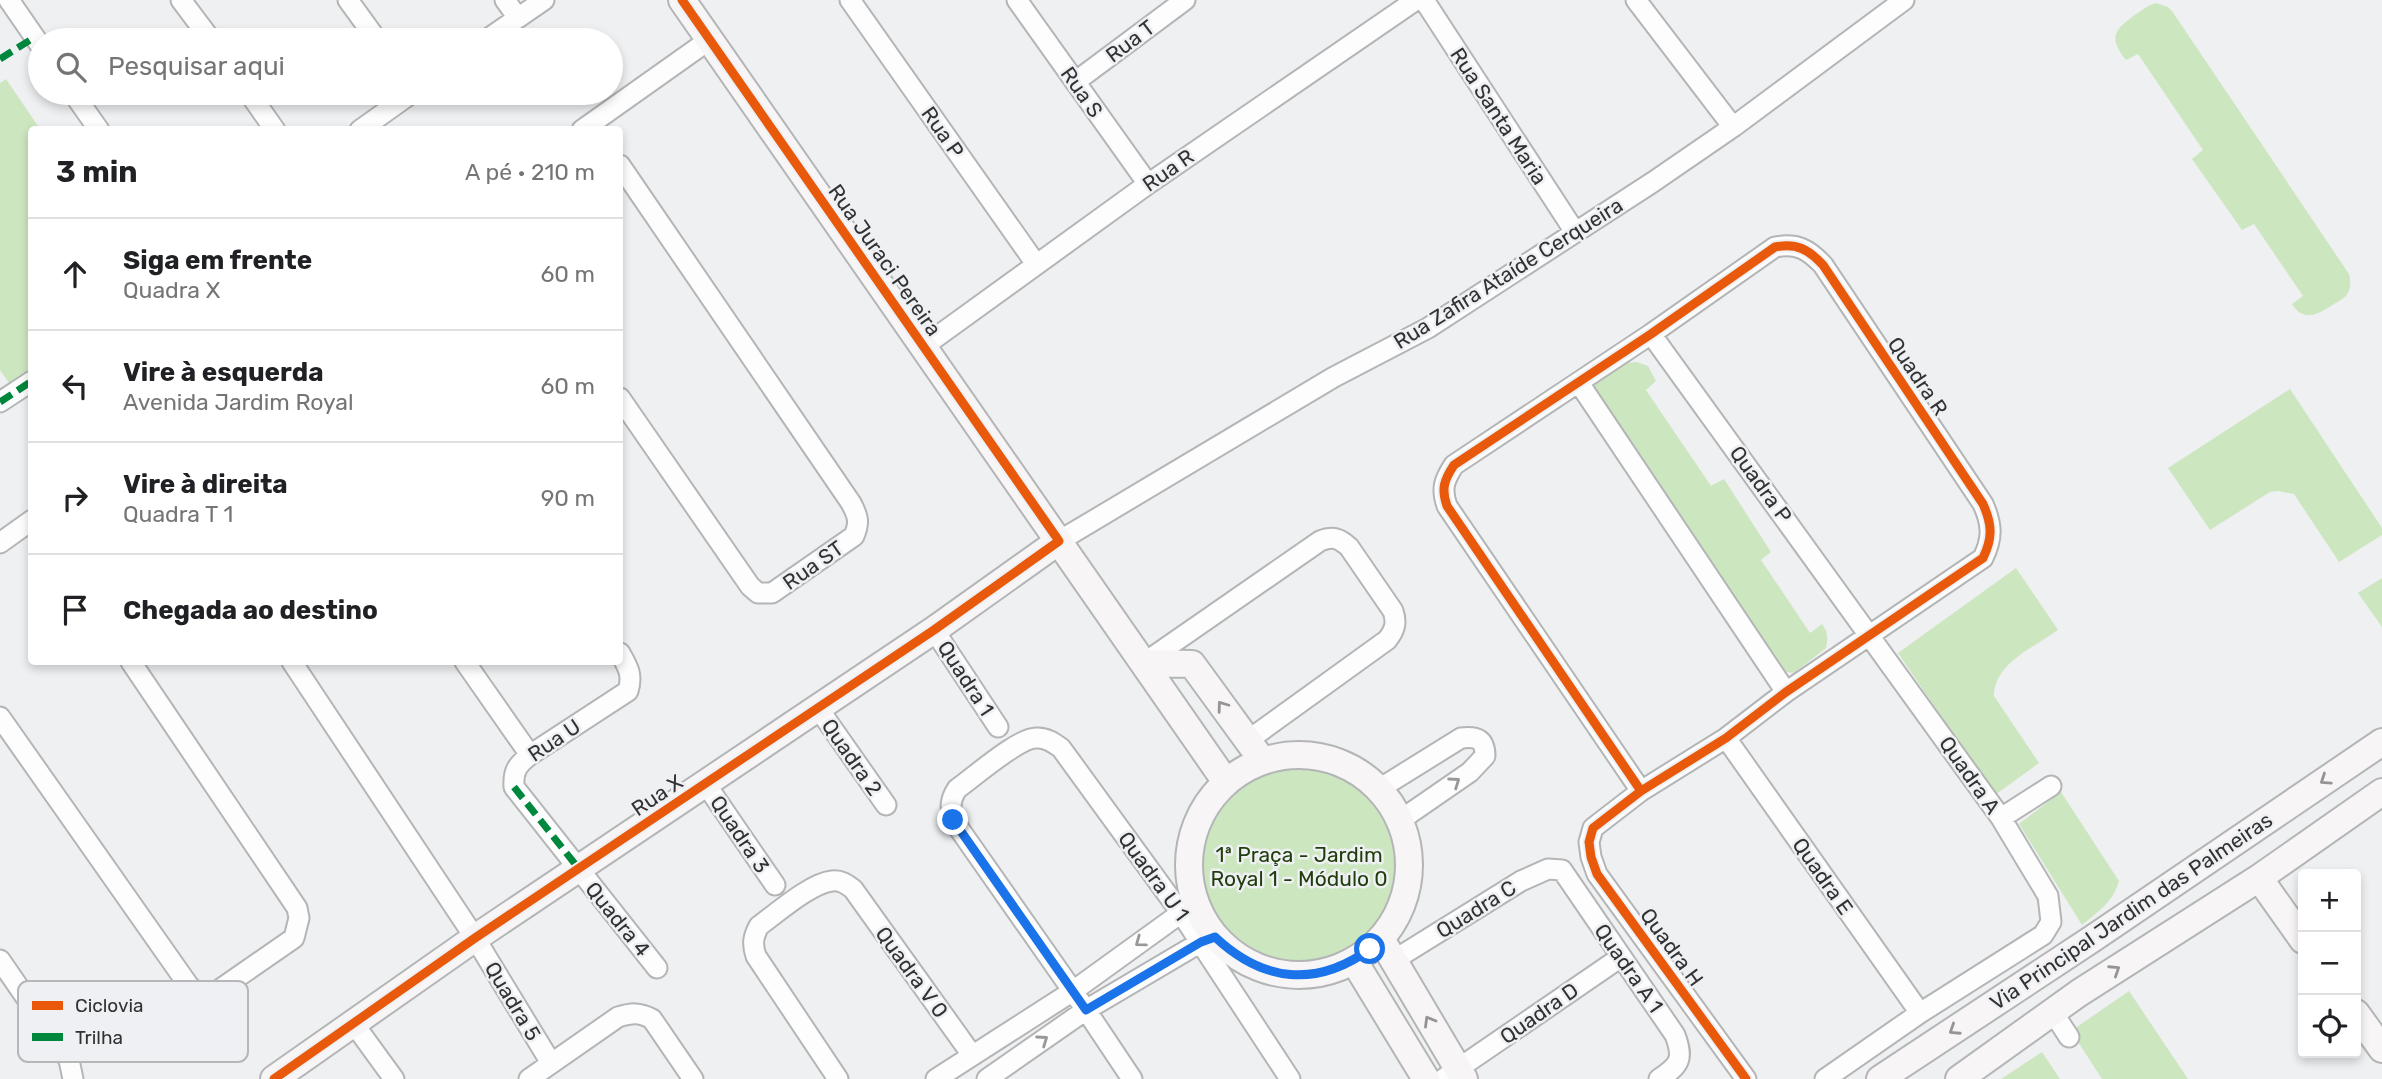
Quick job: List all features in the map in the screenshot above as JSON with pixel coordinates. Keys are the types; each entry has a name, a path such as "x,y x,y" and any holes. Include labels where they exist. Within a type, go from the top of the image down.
{"street":[{"path":"9,0 28,28"},
{"path":"181,0 202,28"},
{"path":"348,0 368,28"},
{"path":"505,0 517,18"},
{"path":"503,28 544,0"},
{"name":"Rua Juraci Pereira","path":"682,0 1226,782"},
{"name":"Rua P","path":"850,0 1036,264"},
{"name":"Rua S","path":"1017,0 1148,184"},
{"name":"Rua T","path":"1075,82 1185,0"},
{"name":"Rua R","path":"924,346 1148,184 1416,0"},
{"name":"Rua Santa Maria","path":"1424,0 1575,232"},
{"path":"1636,0 1733,127"},
{"name":"Rua Zafira Ataíde Cerqueira","path":"1059,541 1334,377 1428,328 1733,127 1904,0"},
{"path":"623,102 709,40"},
{"path":"82,105 96,126"},
{"path":"257,105 272,126"},
{"path":"366,126 395,105"},
{"path":"590,126 619,105"},
{"name":"Rua ST","path":"623,169 851,503 858,516 859,525 854,536 772,593 758,593 750,586 623,402"},
{"name":"Quadra R","path":"1651,334 1775,247 1790,244 1801,247 1811,252 1823,265 1968,481 1990,520 1992,534 1983,558 1871,635"},
{"path":"1651,334 1454,465 1444,480 1442,492 1447,506 1642,791 1726,738 1786,692 1871,635"},
{"name":"Quadra P","path":"1651,334 1871,635"},
{"path":"1579,383 1786,692"},
{"path":"0,402 28,384"},
{"path":"0,542 28,523"},
{"path":"1144,663 1320,541 1330,538 1339,538 1349,547 1393,611 1396,620 1394,632 1387,640 1255,751 1205,807 1192,837 1188,907 1207,927 1208,939"},
{"name":"Rua X","path":"274,1079 475,938 934,630 1059,541"},
{"name":"Quadra 1","path":"934,630 998,727"},
{"name":"Quadra A","path":"1871,635 2001,818 2048,896 2051,922 2043,935 1920,1013"},
{"name":"Rua U","path":"579,869 513,787 513,774 517,765 530,755 628,691 630,670 623,658"},
{"path":"1144,663 1192,664 1255,751"},
{"path":"133,665 297,908 298,930 294,938 232,981"},
{"name":"Quadra 5","path":"294,665 475,938 540,1074"},
{"path":"467,665 530,755"},
{"name":"Quadra 2","path":"818,708 886,805"},
{"path":"0,717 185,981"},
{"name":"Quadra U 1","path":"1073,990 953,820 950,808 951,798 957,789 1021,742 1036,737 1049,740 1061,748 1188,907"},
{"path":"1378,789 1461,738 1480,739 1485,746 1485,756 1470,772 1399,821"},
{"name":"Quadra E","path":"1726,738 1920,1013"},
{"name":"Via Principal Jardim das Palmeiras","path":"1880,1079 2382,742"},
{"path":"1255,751 1321,757 1342,764 1362,775 1390,803 1406,845 1408,870 1405,895 1395,918 1387,950 1455,1076"},
{"name":"Quadra 3","path":"705,783 775,885"},
{"path":"2001,818 2051,786"},
{"name":"Quadra H","path":"1642,791 1593,828 1589,842 1597,874 1745,1079"},
{"name":"Via Principal Jardim das Palmeiras","path":"1959,1079 2052,1011 2259,878 2382,792"},
{"name":"Quadra 4","path":"579,869 657,968"},
{"name":"Quadra C","path":"1387,950 1521,881 1548,869 1562,870"},
{"name":"Quadra A 1","path":"1562,870 1675,1035 1681,1049 1680,1060 1667,1074"},
{"path":"2259,878 2298,933"},
{"name":"Quadra V 0","path":"838,1079 752,946 759,926 820,885 833,881 844,883 853,889 972,1055"},
{"path":"936,1079 1073,990 1188,907"},
{"path":"1208,939 1256,967 1280,974 1306,976 1331,971 1387,950"},
{"path":"987,1079 1086,1010 1208,939"},
{"name":"Quadra U 1","path":"1208,939 1290,1079"},
{"name":"Quadra D","path":"1455,1076 1620,957"},
{"path":"0,960 18,986"},
{"path":"1354,961 1426,1079"},
{"path":"2057,962 2079,993"},
{"path":"1073,990 1132,1079"},
{"path":"2052,1011 2069,1037"},
{"path":"540,1074 618,1017 642,1013 652,1019 693,1079"},
{"path":"1825,1079 1920,1013"},
{"path":"2361,1020 2382,1049"},
{"path":"354,1024 394,1079"}],"green space":[{"path":"2156,3 2172,11 2349,274 2348,294 2343,299 2315,314 2305,315 2296,310 2292,304 2303,296 2254,224 2242,230 2192,159 2203,150 2138,54 2126,60 2120,52 2115,40 2118,30 2136,14"},
{"path":"6,79 38,126 28,126 28,374 11,386 0,370 0,83"},
{"path":"1637,362 1648,366 1656,381 1646,390 1711,486 1724,479 1771,552 1761,560 1810,633 1822,624 1827,638 1826,648 1794,673 1779,671 1592,388 1626,363"},
{"path":"2290,389 2382,528 2382,535 2339,562 2294,494 2270,492 2210,530 2168,468"},
{"path":"2016,568 2058,630 2017,657 2001,674 1996,684 1994,696 2039,763 1995,795 1898,653"},
{"path":"2382,578 2382,627 2358,593"},
{"name":"1ª Praça - Jardim Royal 1 - Módulo 0","path":"1300,762 1340,770 1373,793 1396,826 1404,866 1396,906 1373,939 1340,962 1300,970 1260,962 1227,939 1204,906 1196,866 1204,826 1227,793 1260,770"},
{"path":"2061,792 2119,881 2109,900 2082,925 2019,824"},
{"path":"2129,991 2188,1079 2102,1079 2071,1031"},
{"path":"2042,1052 2060,1079 2001,1079"}],"marked path":[{"path":"0,59 28,41"},
{"path":"0,402 28,384"},
{"path":"514,787 579,869"}],"cycle path":[{"path":"274,1079 475,938 934,630 1059,541 682,0"},
{"path":"1641,791 1447,506 1444,495 1446,480 1454,465 1651,334 1775,247 1796,247 1807,251 1823,265 1983,504 1990,525 1990,537 1983,558 1786,692 1726,738 1641,791 1593,828 1589,842 1597,874 1746,1079"}],"route":[{"path":"953,820 1086,1010 1201,942 1215,937 1234,955 1256,967 1280,974 1306,976 1331,971 1354,961 1370,949"}]}
